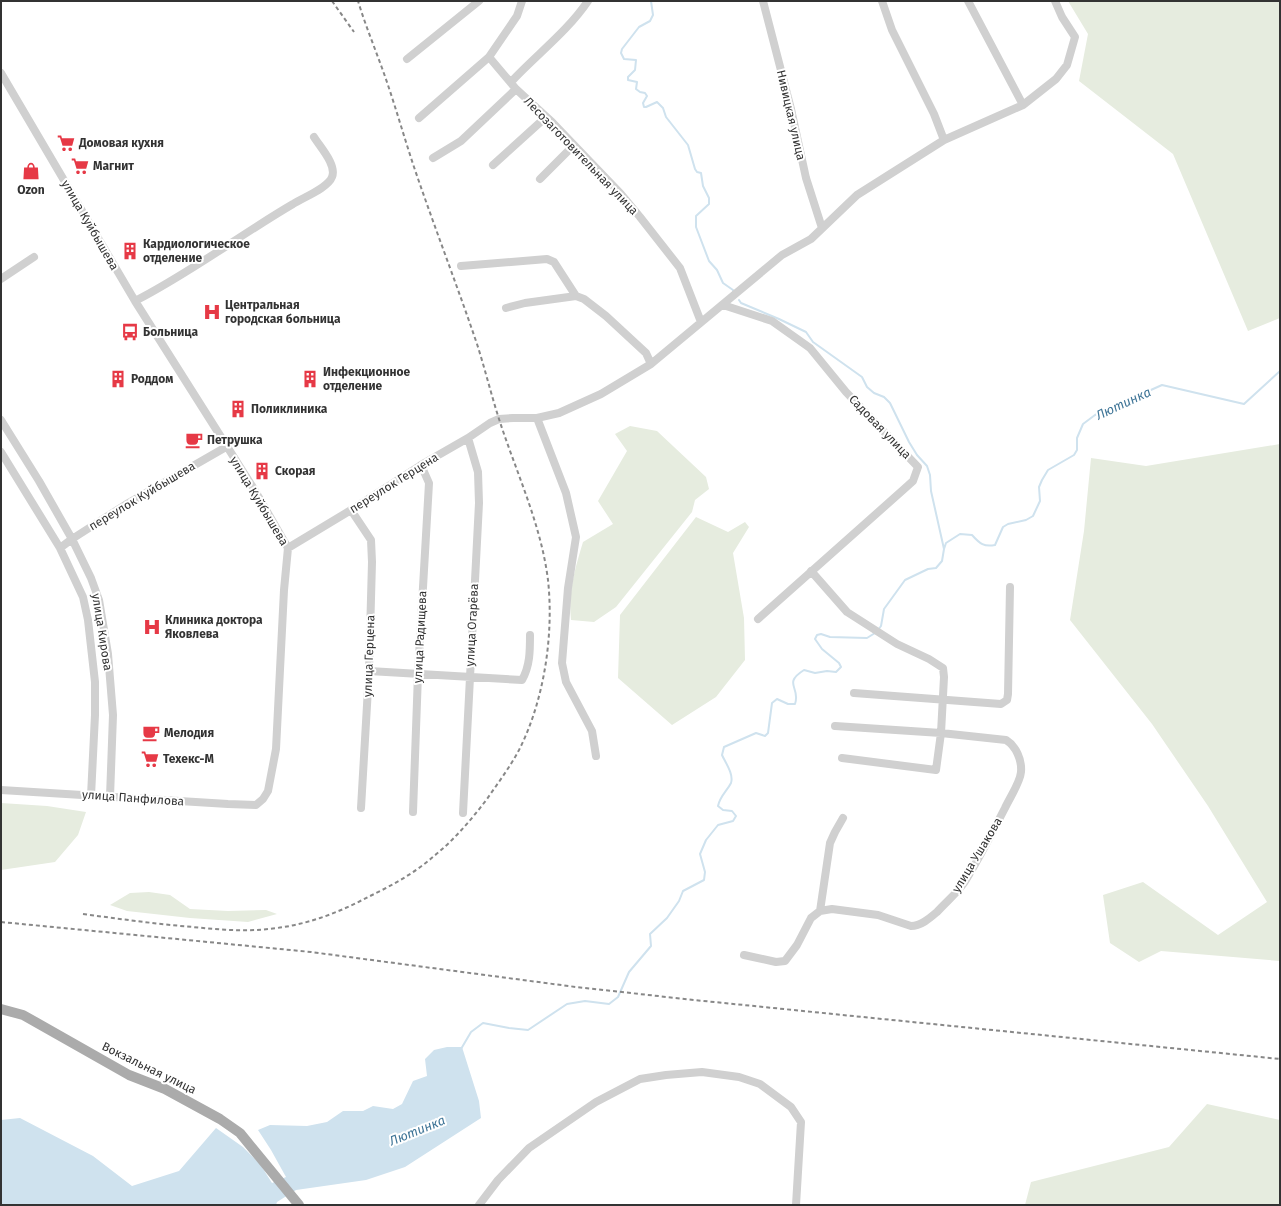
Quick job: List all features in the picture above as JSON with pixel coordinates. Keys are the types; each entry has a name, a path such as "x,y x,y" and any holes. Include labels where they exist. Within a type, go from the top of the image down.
{"main road":[{"name":"Вокзальная улица","path":"1,1009 23,1015 129,1075 165,1089 220,1119 240,1133 298,1204"}],"street":[{"path":"407,59 478,1"},
{"path":"419,118 489,57 517,16 522,1"},
{"path":"434,158 461,141 513,86 522,70 579,15 588,1"},
{"name":"Нивицкая улица","path":"763,1 791,109 806,178 822,228"},
{"path":"882,1 892,30 934,114 944,140"},
{"path":"968,1 1023,105"},
{"path":"596,756 592,732 566,682 562,663 568,588 576,537 566,493 537,418 559,413 601,394 651,364 782,255 811,239 857,195 944,140 1023,105 1056,79 1067,65 1074,37 1062,17 1055,1"},
{"name":"Лесозаготовительная улица","path":"489,57 513,86 546,117 621,194 680,268 701,322"},
{"name":"улица Куйбышева","path":"1,73 135,301 254,489 288,548 276,749 268,791 263,799"},
{"path":"493,165 546,117"},
{"path":"135,301 158,289 329,183 333,175 332,166 314,137"},
{"path":"540,179 574,145"},
{"path":"1,279 34,257"},
{"path":"461,266 547,259 554,262 576,296"},
{"path":"506,308 525,303 576,296 584,298 646,353 651,364"},
{"name":"Садовая улица","path":"723,305 772,320 810,348 846,392 918,467 913,481 758,619"},
{"name":"переулок Герцена","path":"288,548 490,423 499,419 537,418"},
{"name":"улица Кирова","path":"1,420 39,481 72,539 92,578 99,600 108,654 113,716 110,797"},
{"name":"улица Огарёва","path":"463,813 479,504 478,472 468,438"},
{"name":"переулок Куйбышева","path":"60,548 125,505 226,447"},
{"name":"улица Кирова","path":"1,452 60,548 83,597 88,620 95,682 96,715 91,796"},
{"name":"улица Радищева","path":"413,812 418,674 429,483 421,465"},
{"name":"улица Герцена","path":"351,510 371,540 372,562 369,671 361,808"},
{"path":"811,571 847,612 897,644 929,659 943,668 944,677 941,733 936,770 842,758"},
{"path":"854,693 1001,704 1006,700 1008,694 1010,587"},
{"path":"369,671 522,680 526,673 530,656 530,635"},
{"path":"835,726 941,733"},
{"name":"улица Ушакова","path":"820,911 832,909 878,915 911,926 917,926 930,917 953,896 964,883 1018,782 1021,772 1018,754 1012,744 1006,740 941,733"},
{"name":"улица Панфилова","path":"1,790 256,805 263,799"},
{"path":"744,955 776,962 785,961 797,945 811,918 820,911 830,843 843,818"},
{"path":"479,1205 498,1180 529,1148 596,1102 640,1079 702,1072 739,1077 760,1084 791,1107 801,1122 796,1205"}],"shaded area":[{"path":"1068,1 1280,1 1280,318 1248,331 1173,154 1079,81 1088,34"},
{"path":"630,426 657,431 706,477 709,489 695,500 692,512 616,607 594,622 571,620 571,590 583,542 613,524 598,501 627,451 615,434"},
{"path":"1280,444 1280,961 1161,951 1139,962 1110,943 1103,895 1143,882 1218,935 1267,902 1208,806 1152,724 1070,620 1084,531 1091,458 1146,466"},
{"path":"696,517 728,532 745,522 749,527 733,553 744,618 745,660 716,697 672,725 618,678 620,615"},
{"path":"1,803 47,806 86,812 78,835 55,862 1,870"},
{"path":"149,892 170,895 190,909 228,911 266,910 277,914 248,922 190,918 127,911 110,905 130,893"},
{"path":"1207,1104 1280,1120 1280,1205 1025,1205 1031,1182 1169,1147"}],"water":[{"path":"447,1047 462,1047 479,1101 481,1118 405,1167 366,1180 296,1190 277,1202 276,1205 1,1205 1,1120 20,1118 93,1156 132,1186 179,1171 216,1128 243,1147 260,1164 272,1183 286,1177 258,1130 270,1125 307,1126 327,1122 343,1111 363,1111 373,1106 393,1109 402,1104 413,1081 427,1076 425,1059 434,1050"}],"waterway":[{"path":"651,1 653,15 650,21 639,27 622,49 621,53 624,59 636,60 635,70 628,77 628,80 637,82 636,89 645,93 647,96 643,103 644,107 657,102 663,108 666,117 688,145 695,169 697,172 701,173 703,186 709,198 709,204 696,216 696,227 709,261 717,270 723,283 733,290 733,292"},
{"path":"739,300 741,303 806,332 813,342 862,377 867,387 874,393 884,397 890,403 909,442 917,455 927,466 944,549"},
{"name":"Лютинка","path":"878,630 881,626 884,609 905,580 928,569 936,568 942,561 946,543 960,534 972,535 980,543 988,546 995,545 1003,527 1008,524 1026,520 1033,516 1040,501 1039,487 1048,470 1074,455 1077,450 1077,438 1083,424 1095,415 1162,385 1244,404 1280,371"},
{"name":"Лютинка","path":"461,1049 471,1032 483,1023 528,1030 567,1004 585,1001 609,1004 618,997 629,972 651,946 650,934 667,918 679,901 683,891 704,880 705,872 700,854 706,840 718,825 733,821 736,816 732,811 723,810 718,806 720,799 732,780 722,755 724,747 756,733 765,736 768,733 772,703 777,699 788,704 795,704 796,693 793,682 794,679 804,670 815,673 827,671 836,672 841,667 839,663 822,649 815,639 817,635 821,634 830,637 867,638 875,633"}],"railway":[{"path":"332,1 354,32"},
{"path":"83,914 179,926 224,930 245,930 277,928 301,924 346,908 411,874 441,850 455,836 487,799 512,763 528,731 535,710 545,667 550,623 550,601 545,559 534,518 499,419 477,344 410,155 386,80 358,1"},
{"path":"1,922 311,952 576,987 694,1000 1280,1059"}],"place":[{"name":"Домовая кухня","path":"66,143"},
{"name":"Магнит","path":"80,166"},
{"name":"Ozon","path":"31,171"},
{"name":"Кардиологическое отделение","path":"130,251"},
{"name":"Центральная городская больница","path":"212,312"},
{"name":"Больница","path":"130,332"},
{"name":"Роддом","path":"118,379"},
{"name":"Инфекционное отделение","path":"310,379"},
{"name":"Поликлиника","path":"238,409"},
{"name":"Петрушка","path":"194,440"},
{"name":"Скорая","path":"262,471"},
{"name":"Клиника доктора Яковлева","path":"152,627"},
{"name":"Мелодия","path":"151,733"},
{"name":"Техекс-М","path":"150,759"}]}
